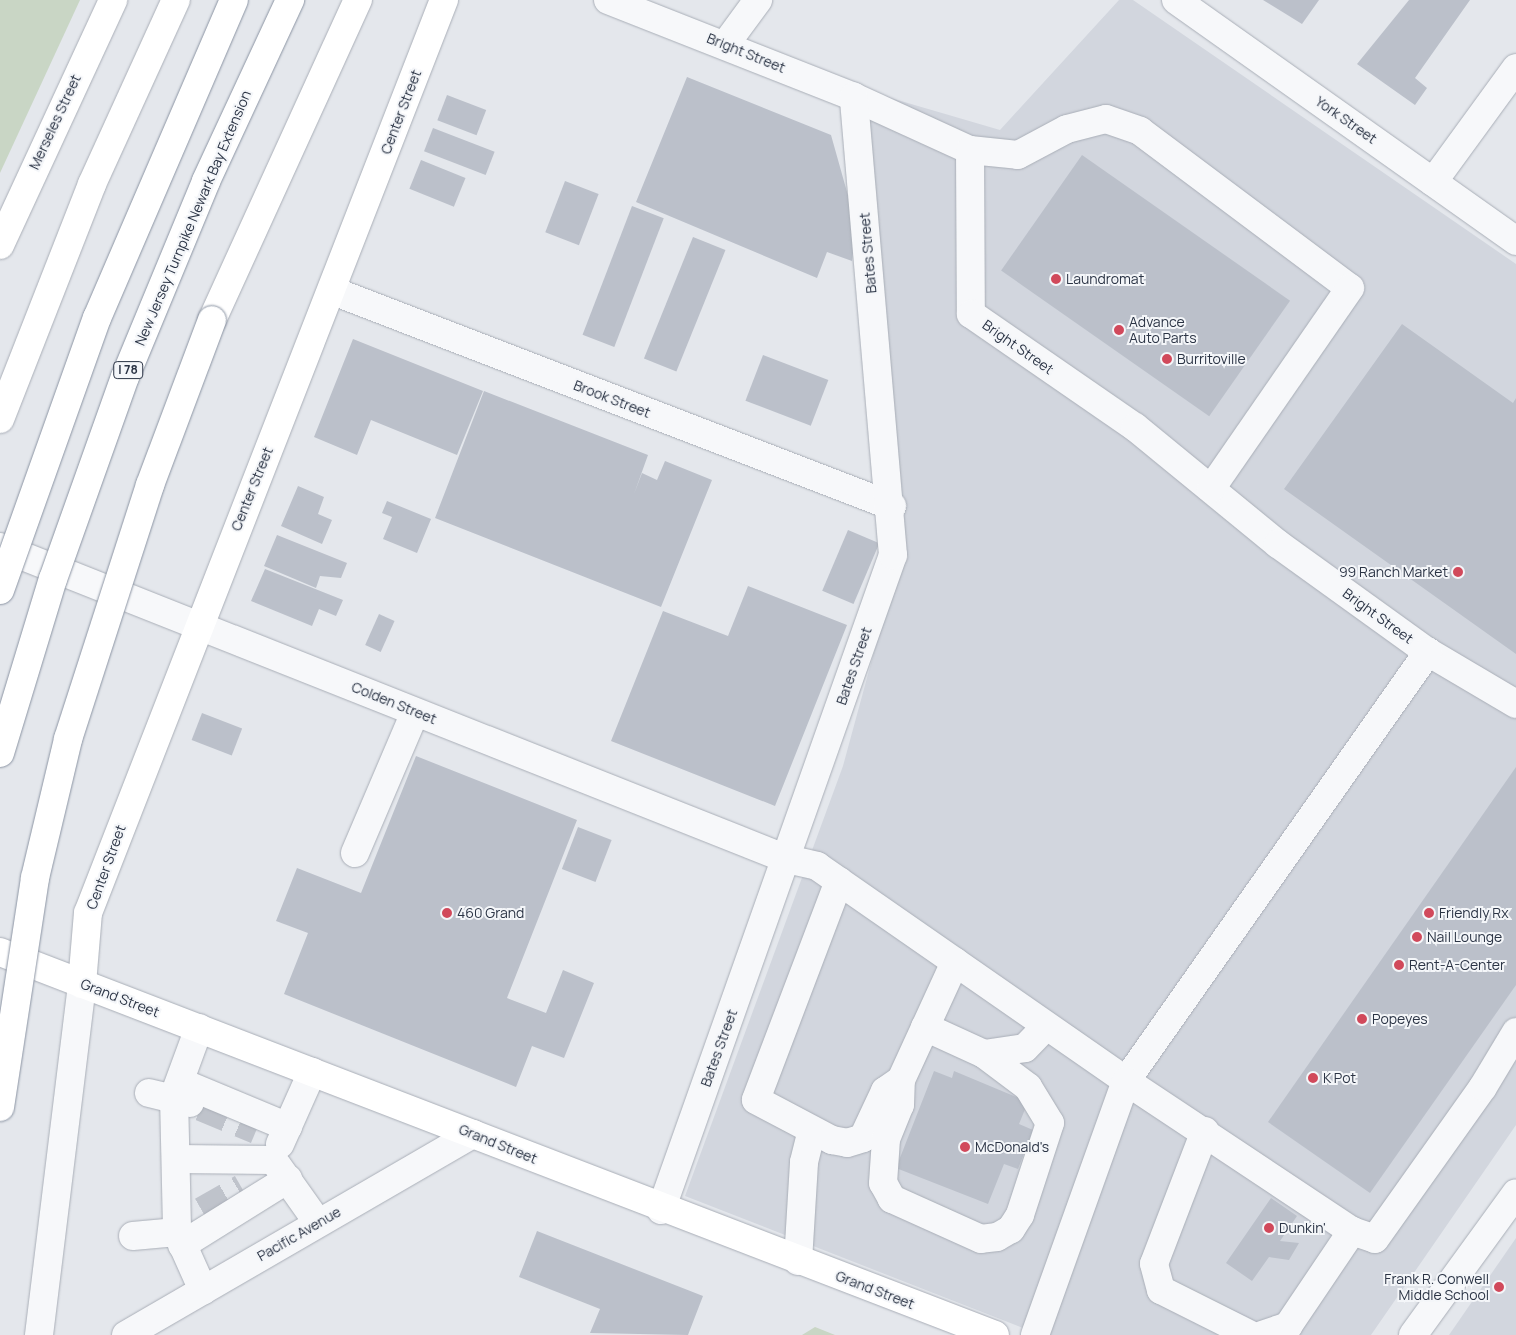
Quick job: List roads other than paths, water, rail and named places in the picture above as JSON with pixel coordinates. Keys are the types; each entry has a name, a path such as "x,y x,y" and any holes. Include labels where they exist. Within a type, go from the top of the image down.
{"main road":[{"name":"Merseles Street","path":"0,245 113,0"},
{"path":"0,419 62,258 176,0"},
{"path":"0,590 97,318 234,0"},
{"name":"New Jersey Turnpike Newark Bay Extension","path":"0,753 53,579 122,385 206,181 290,0"},
{"path":"0,1107 35,878 68,738 150,485 212,320 358,0"},
{"name":"Center Street","path":"82,984 88,913 197,626 333,291 444,0"},
{"name":"Grand Street","path":"0,952 473,1134 661,1210 996,1335"}],"street":[{"name":"Bright Street","path":"608,0 854,97 970,150 971,314 1135,427 1278,544 1428,652 1516,704"},
{"path":"725,45 758,0"},
{"name":"York Street","path":"1176,0 1516,241"},
{"path":"1433,182 1516,68"},
{"name":"Bates Street","path":"661,1210 787,859 893,555 892,506 854,97"},
{"path":"970,150 1018,155 1067,129 1106,119 1140,131 1350,288 1211,489"},
{"name":"Brook Street","path":"333,291 892,506"},
{"name":"Colden Street","path":"0,548 787,859 817,866 1126,1081 1205,1131 1352,1231 1375,1239 1483,1087 1516,1032"},
{"path":"1035,1335 1126,1081 1428,652"},
{"path":"355,853 415,712"},
{"path":"839,881 756,1100 812,1131 847,1143 863,1138 885,1091 901,1080"},
{"path":"926,1027 984,1054 1028,1087 1050,1123 1020,1215 1011,1229 997,1237 981,1239 892,1198 883,1183 886,1140 900,1105 901,1080 955,962"},
{"path":"39,1335 82,984"},
{"path":"984,1054 1025,1048 1046,1026"},
{"path":"199,1028 179,1102 176,1159 185,1220 203,1290"},
{"path":"238,1182 273,1151 312,1072"},
{"path":"179,1102 273,1151 318,1223"},
{"path":"798,1261 804,1162 812,1131"},
{"path":"1205,1131 1154,1264 1161,1290 1251,1335"},
{"name":"Pacific Avenue","path":"126,1335 473,1134"},
{"path":"176,1159 273,1151"},
{"path":"133,1236 185,1220 273,1151"},
{"path":"1414,1335 1516,1193"},
{"path":"1262,1335 1288,1326 1352,1231"}],"tunnel":[{"path":"201,1107 256,1130"},
{"path":"202,1211 242,1188"}],"place":[{"name":"Laundromat","path":"1056,279"},
{"name":"Advance Auto Parts","path":"1119,330"},
{"name":"Burritoville","path":"1167,359"},
{"name":"99 Ranch Market","path":"1458,572"},
{"name":"460 Grand","path":"447,913"},
{"name":"Friendly Rx","path":"1429,913"},
{"name":"Nail Lounge","path":"1417,937"},
{"name":"Rent-A-Center","path":"1399,965"},
{"name":"Popeyes","path":"1362,1019"},
{"name":"K Pot","path":"1313,1078"},
{"name":"McDonald's","path":"965,1147"},
{"name":"Dunkin'","path":"1269,1228"},
{"name":"Frank R. Conwell Middle School","path":"1499,1287"}]}
